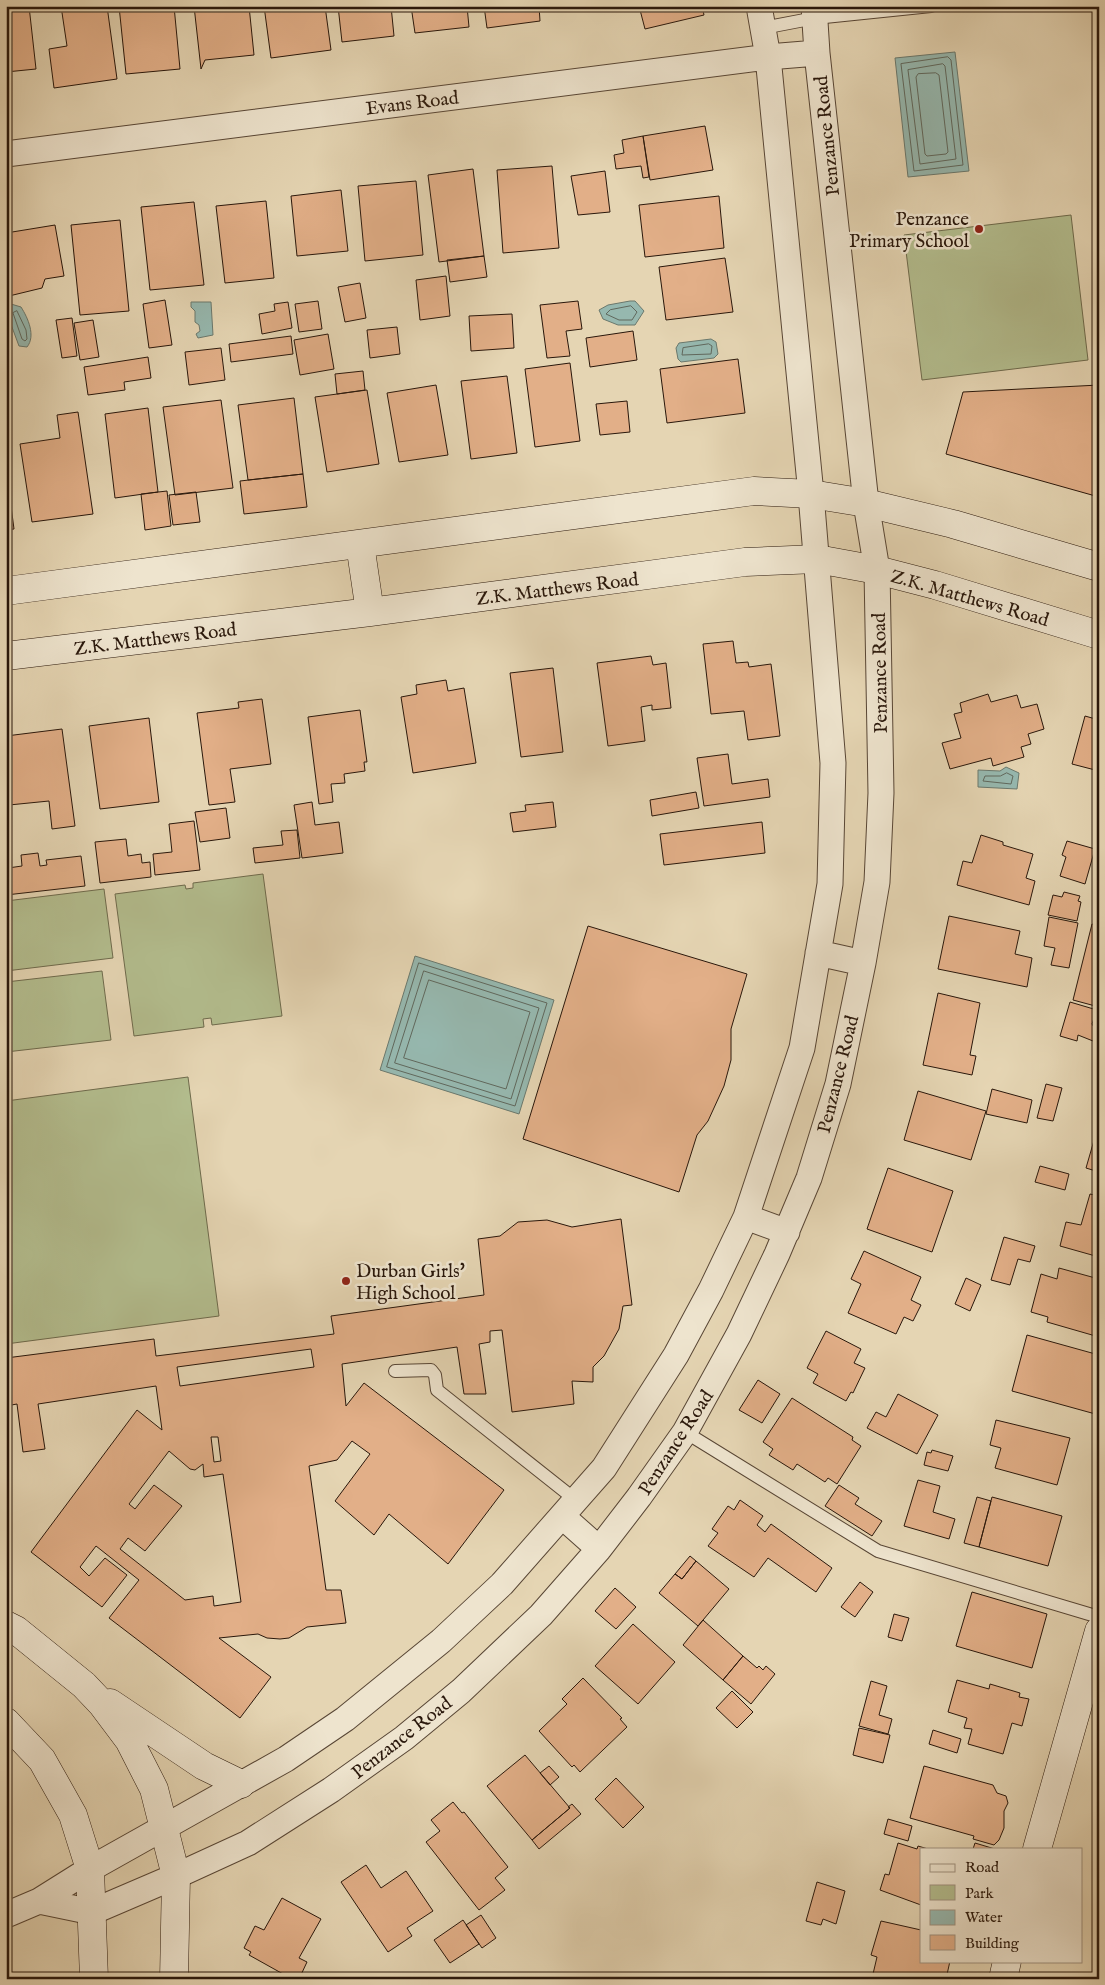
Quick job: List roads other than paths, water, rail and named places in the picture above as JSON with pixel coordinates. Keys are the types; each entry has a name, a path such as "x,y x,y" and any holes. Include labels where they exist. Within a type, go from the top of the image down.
{"street":[{"name":"Penzance Road","path":"92,1912 248,1843 332,1790 404,1738 461,1691 541,1615 599,1549 640,1498 685,1432 740,1334 787,1232 809,1178 838,1084 863,963 877,882 881,793 877,570 866,503 817,53 815,12"},
{"path":"6,1915 39,1901 90,1869 286,1759 345,1719 441,1640 502,1584 570,1509 604,1468 676,1355 712,1290 746,1217 802,1048 830,884 833,763 811,494 768,57 761,17"},
{"name":"Evans Road","path":"6,154 768,57 817,53"},
{"path":"6,591 754,491 811,494 866,503 953,524 1099,567"},
{"path":"360,544 370,612"},
{"name":"Z.K. Matthews Road","path":"6,656 370,612 746,562 817,559 877,570 935,585 1099,635"},
{"path":"818,953 863,963"},
{"path":"746,1217 787,1232"},
{"path":"570,1509 599,1549"},
{"path":"6,1625 16,1630 84,1684 204,1766 241,1784"},
{"path":"1037,1848 1099,1631"},
{"path":"84,1684 102,1704 129,1740 154,1789 176,1876 174,1979"},
{"path":"6,1722 42,1760 73,1815 90,1869 94,1979"},
{"path":"39,1901 92,1912"},
{"path":"1003,1979 1007,1962"}],"lane":[{"path":"761,17 815,12 931,6"},
{"path":"395,1371 431,1370 435,1375 437,1390 570,1509"},
{"path":"685,1432 878,1551 1099,1617"}],"water":[{"path":"955,52 969,171 908,177 895,58"},
{"path":"635,301 644,311 635,325 618,325 603,319 599,310 608,305"},
{"path":"191,302 211,302 213,335 198,338 196,334 200,331 199,325 195,322 195,311 191,307"},
{"path":"11,304 21,307 26,316 31,332 30,343 27,347 19,346 6,311 6,307"},
{"path":"711,339 716,342 718,354 714,358 681,362 678,359 676,348 679,343"},
{"path":"1006,767 1019,773 1017,789 978,787 978,770 1000,771"},
{"path":"415,956 554,1000 519,1114 380,1070"}],"place":[{"name":"Penzance Primary School","path":"979,229"},
{"name":"Durban Girls' High School","path":"346,1281"}]}
